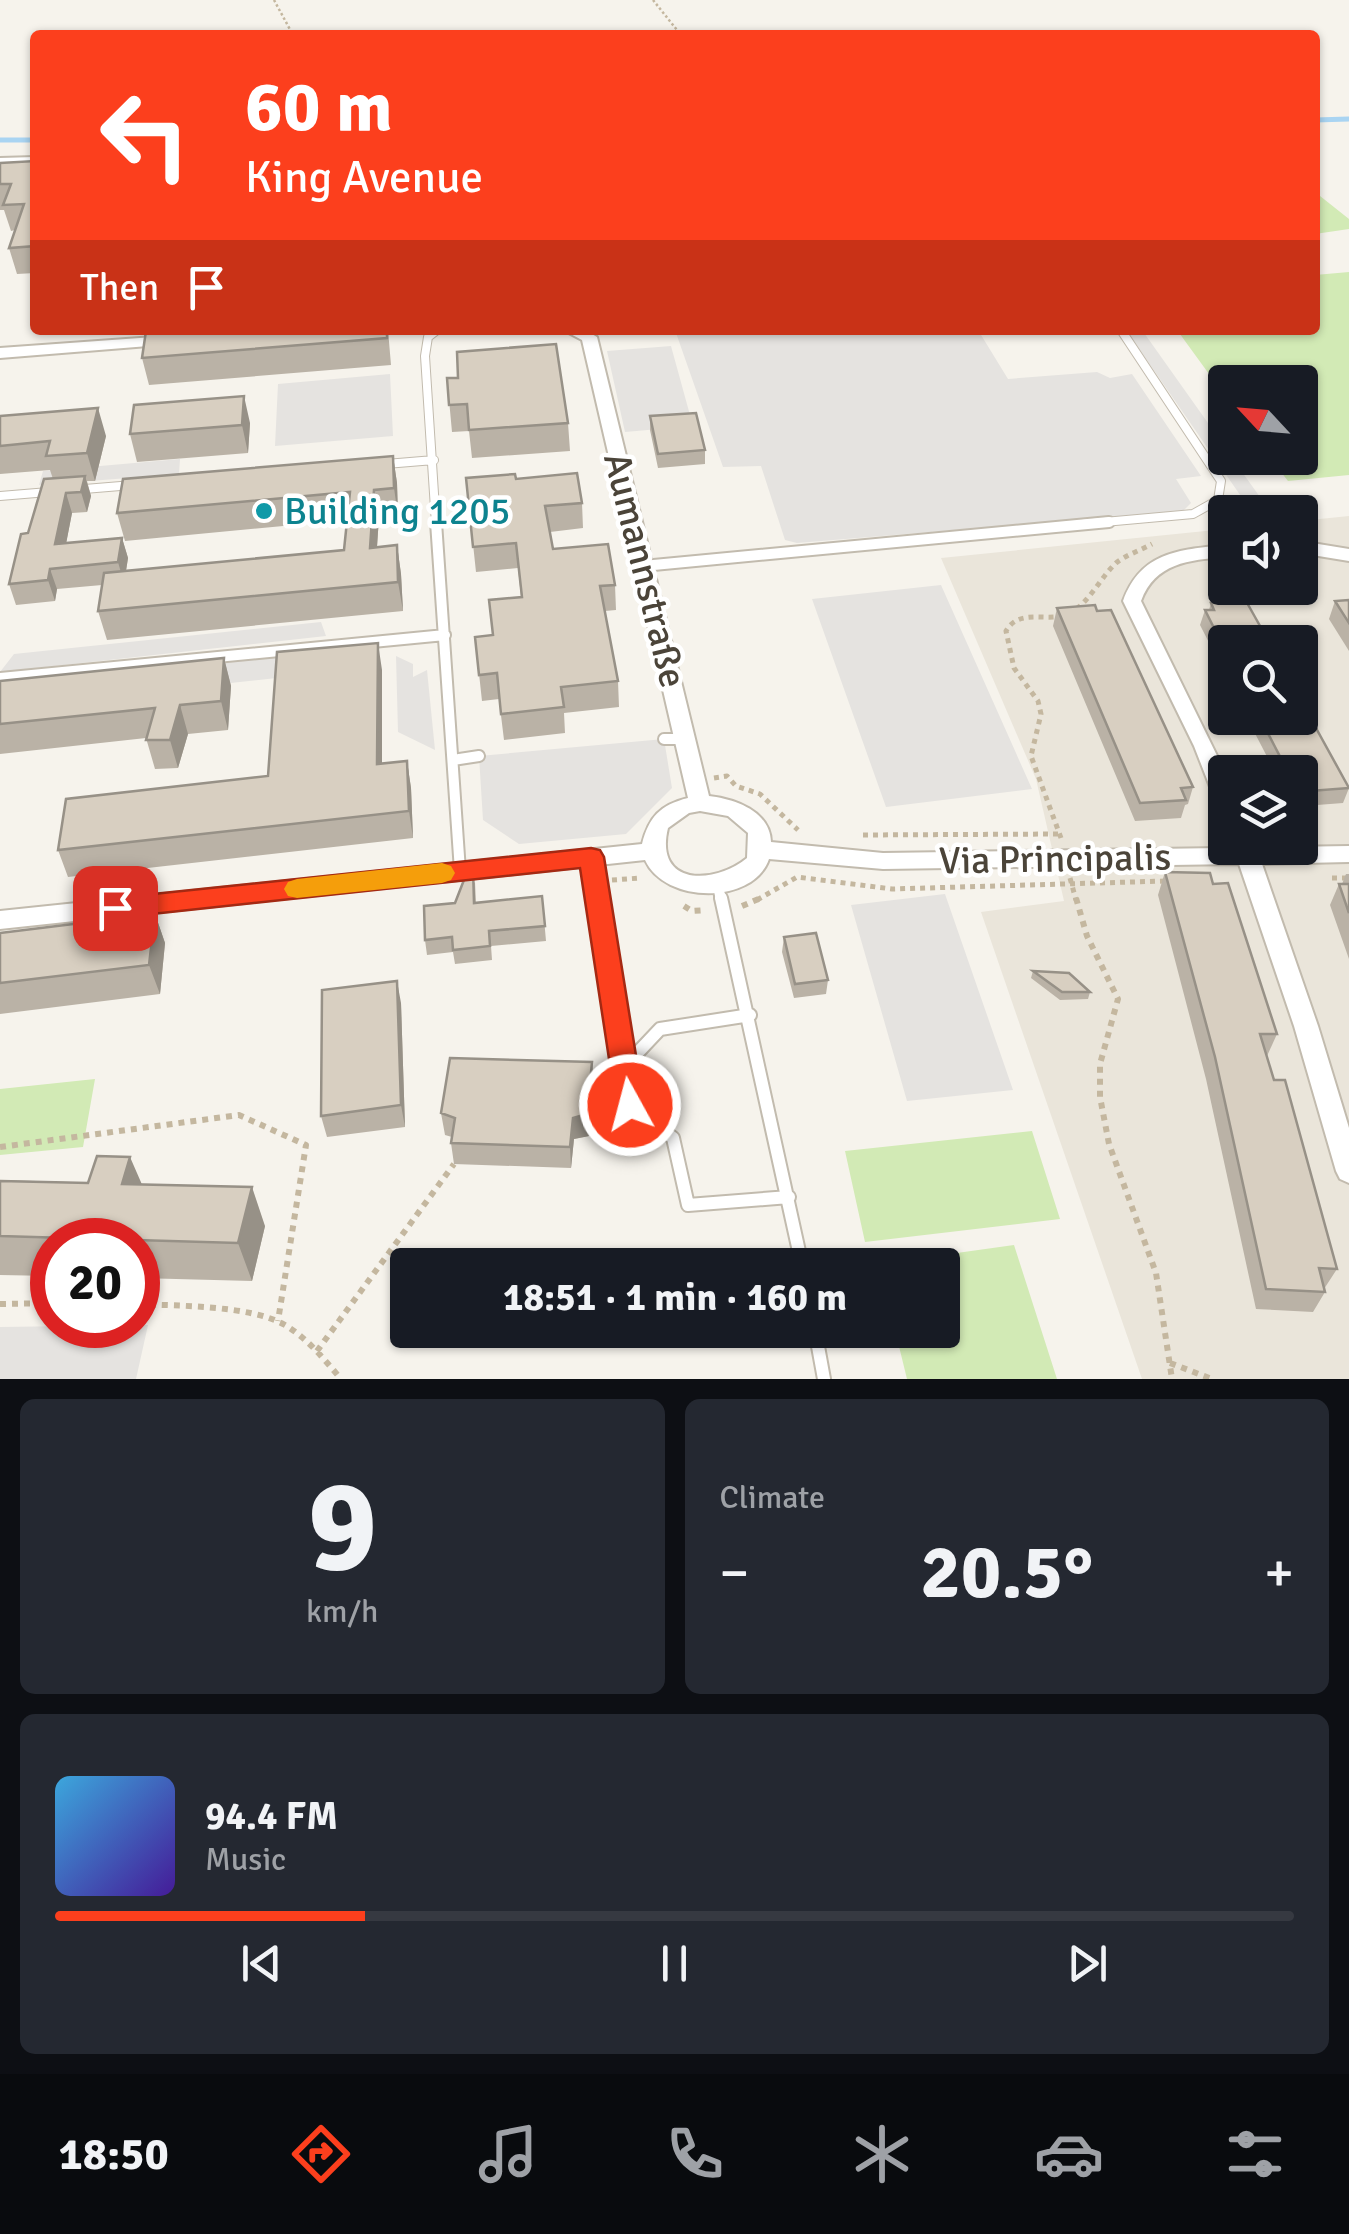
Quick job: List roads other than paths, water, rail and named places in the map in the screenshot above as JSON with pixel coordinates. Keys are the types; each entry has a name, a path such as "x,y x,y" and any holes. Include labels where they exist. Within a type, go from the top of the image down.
{"street":[{"path":"0,162 30,161"},
{"name":"Aumannstraße","path":"581,335 643,566 700,803"},
{"path":"0,353 179,340"},
{"path":"1318,550 1349,556"},
{"path":"1208,554 1163,561 1136,584 1132,601 1208,757"},
{"path":"700,803 732,808 746,815 756,825 762,849 748,873 718,886 683,882 657,864 652,850 658,824 683,806 700,803"},
{"name":"Via Principalis","path":"762,849 841,860 1208,853"},
{"path":"0,920 652,850"},
{"name":"Via Principalis","path":"1318,853 1349,854"},
{"path":"1251,865 1349,1172"}],"lane":[{"path":"431,335 426,356 460,871"},
{"path":"643,566 1193,514 1218,500 1221,481 1125,335"},
{"path":"0,496 434,460"},
{"path":"0,678 445,635"},
{"path":"664,739 685,739"},
{"path":"453,760 479,756"},
{"path":"591,857 630,1105 674,1138 688,1205 789,1197"},
{"path":"718,886 750,1015 799,1248"},
{"path":"626,1065 660,1029 750,1015"},
{"path":"818,1348 824,1379"}],"waterway":[{"path":"1320,120 1349,119"},
{"path":"0,140 30,140"}],"place":[{"name":"Building 1205","path":"264,511"}]}
